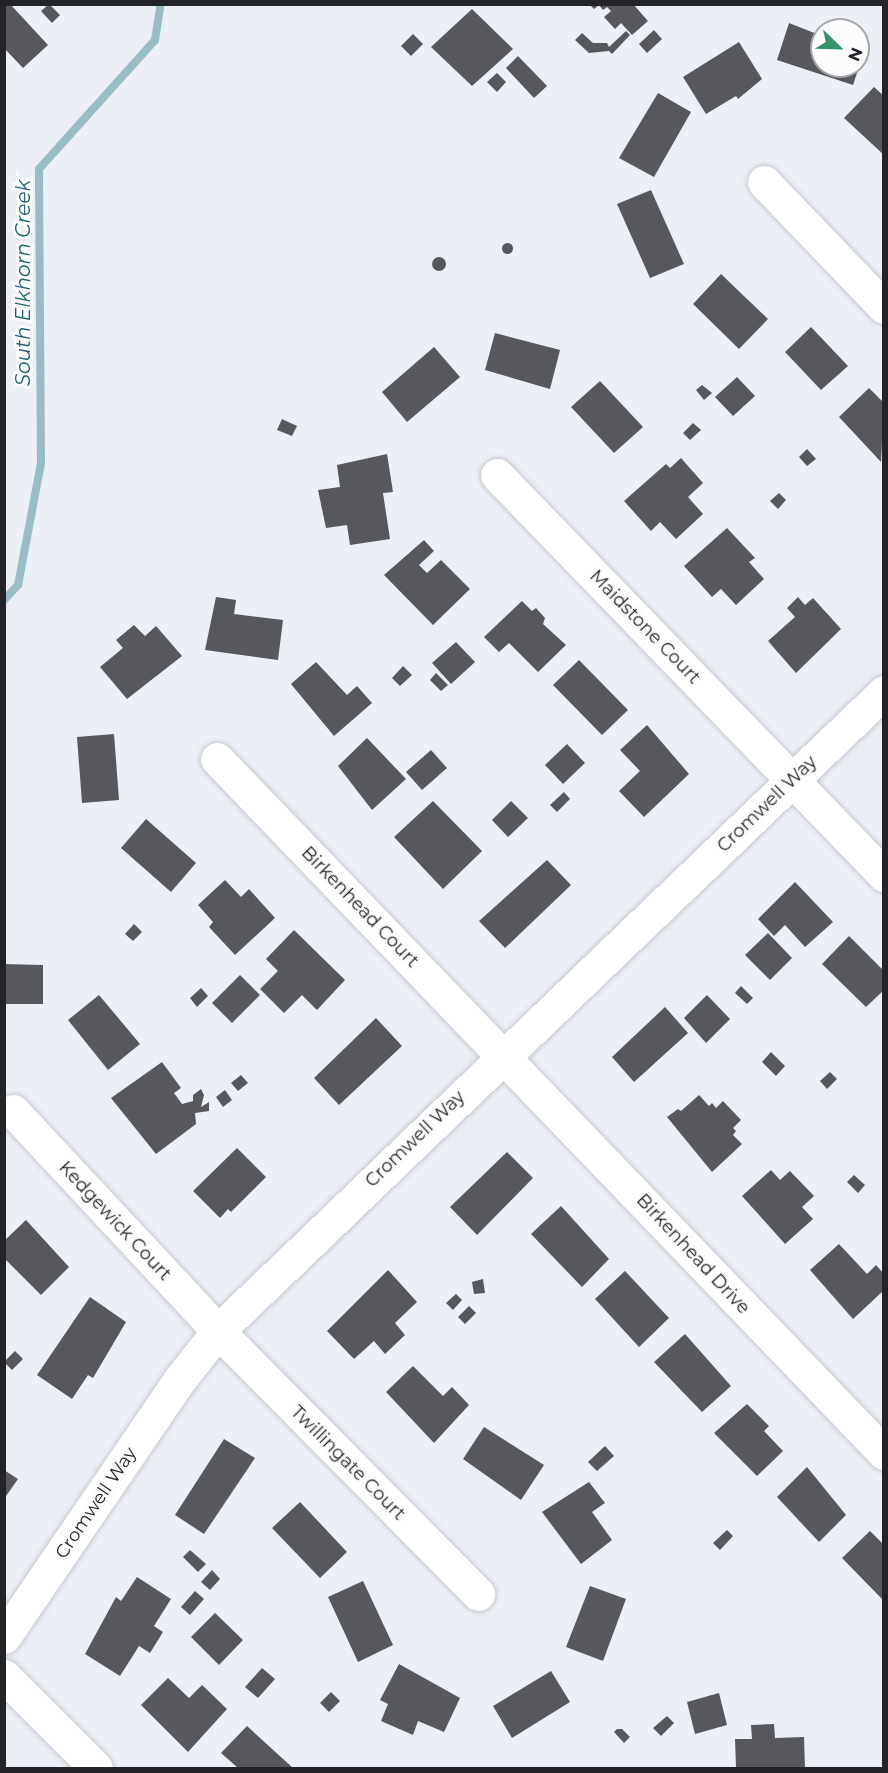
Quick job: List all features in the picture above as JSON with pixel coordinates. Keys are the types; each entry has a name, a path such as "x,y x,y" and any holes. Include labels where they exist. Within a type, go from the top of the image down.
{"street":[{"path":"764,182 884,307"},
{"name":"Maidstone Court","path":"497,475 884,875"},
{"name":"Cromwell Way","path":"4,1637 181,1378 218,1331 503,1055 884,692"},
{"name":"Birkenhead Court","path":"217,759 503,1055"},
{"name":"Birkenhead Drive","path":"503,1055 884,1453"},
{"name":"Kedgewick Court","path":"13,1112 218,1331"},
{"name":"Twillingate Court","path":"218,1331 478,1594"},
{"path":"4,1676 96,1768"}],"building":[{"path":"4,4 10,4 48,45 23,68 4,48"},
{"path":"49,4 60,15 52,23 41,11"},
{"path":"589,4 633,4 648,21 632,35 621,23 615,29 604,17 611,11 607,7 603,10 599,5 594,9"},
{"path":"472,9 513,49 472,86 431,47"},
{"path":"789,23 810,31 810,71 777,60"},
{"path":"654,30 662,39 647,53 639,44"},
{"path":"626,31 630,35 612,54 609,51 589,53 575,40 582,33 593,43 607,43 609,47"},
{"path":"413,34 423,44 411,56 401,46"},
{"path":"739,42 762,79 738,99 736,96 706,114 683,77"},
{"path":"518,56 547,86 534,98 506,68"},
{"path":"497,73 506,82 497,92 487,82"},
{"path":"832,78 855,78 853,85"},
{"path":"874,87 884,96 884,155 844,118"},
{"path":"658,93 691,112 654,177 619,158"},
{"path":"651,190 684,264 650,278 617,204"},
{"path":"507,243 511,244 511,252 507,253 503,252 502,248 503,244"},
{"path":"436,257 442,257 446,264 442,271 436,271 432,267 432,261"},
{"path":"721,274 768,319 739,349 693,304"},
{"path":"811,327 848,366 821,390 785,352"},
{"path":"495,333 560,350 550,389 485,370"},
{"path":"434,347 460,377 407,422 382,392"},
{"path":"737,377 755,396 733,416 715,397"},
{"path":"600,381 643,427 614,453 571,407"},
{"path":"702,385 712,393 704,400 696,390"},
{"path":"869,388 884,403 881,462 839,417"},
{"path":"282,419 297,426 292,436 277,430"},
{"path":"693,423 701,430 690,440 683,433"},
{"path":"807,449 816,459 807,466 799,457"},
{"path":"387,454 393,492 383,493 390,539 350,545 347,525 326,528 318,490 340,487 337,465"},
{"path":"681,458 703,483 688,497 703,514 676,539 660,522 651,531 624,501 666,464 670,468"},
{"path":"779,493 786,500 778,509 770,501"},
{"path":"727,528 755,558 749,562 764,579 736,605 721,589 712,597 684,566"},
{"path":"424,540 434,551 419,565 427,573 441,560 470,589 433,625 384,575"},
{"path":"216,597 236,600 234,614 283,620 278,660 205,650"},
{"path":"798,597 805,605 813,598 841,629 796,673 768,641 795,617 787,608"},
{"path":"522,601 532,611 536,608 545,618 543,624 566,645 538,672 509,643 499,652 484,637"},
{"path":"134,625 145,636 156,626 182,656 127,699 100,667 123,648 116,640"},
{"path":"456,642 475,662 451,684 432,663"},
{"path":"579,660 628,710 602,735 553,685"},
{"path":"316,662 347,695 357,686 372,703 334,736 291,684"},
{"path":"403,666 412,675 400,686 392,678"},
{"path":"436,673 448,685 441,691 430,680"},
{"path":"647,725 689,774 644,817 619,791 640,771 620,750"},
{"path":"114,734 119,800 82,803 77,737"},
{"path":"367,738 406,779 372,810 338,766"},
{"path":"567,744 585,763 563,784 545,765"},
{"path":"431,750 447,768 422,790 406,772"},
{"path":"564,792 570,799 557,812 550,805"},
{"path":"433,801 482,851 443,889 394,837"},
{"path":"511,801 528,818 508,837 492,820"},
{"path":"146,819 196,863 171,892 121,848"},
{"path":"547,860 571,885 505,948 479,921"},
{"path":"225,880 241,897 249,889 275,918 235,955 209,927 213,922 198,905"},
{"path":"795,882 833,922 805,947 785,925 774,936 758,919"},
{"path":"134,924 142,932 133,941 125,934"},
{"path":"294,930 345,980 317,1010 302,995 284,1013 260,989 278,971 266,959"},
{"path":"768,933 792,958 770,980 745,955"},
{"path":"849,936 884,971 884,990 866,1007 822,964"},
{"path":"4,964 43,965 43,1004 4,1004"},
{"path":"240,975 260,995 232,1023 212,1003"},
{"path":"741,986 753,998 747,1004 735,993"},
{"path":"201,988 208,996 197,1007 190,998"},
{"path":"99,995 140,1044 108,1070 68,1020"},
{"path":"707,995 730,1019 706,1043 684,1018"},
{"path":"665,1007 688,1033 634,1082 612,1057"},
{"path":"376,1018 402,1046 339,1105 314,1078"},
{"path":"771,1052 785,1066 776,1076 762,1062"},
{"path":"162,1062 181,1088 174,1093 182,1104 193,1101 193,1095 201,1089 204,1095 201,1107 209,1102 209,1111 195,1113 196,1124 156,1154 111,1098"},
{"path":"830,1072 837,1079 827,1089 820,1081"},
{"path":"241,1075 248,1083 238,1091 231,1083"},
{"path":"225,1090 232,1100 223,1107 216,1097"},
{"path":"699,1095 709,1106 712,1103 716,1108 723,1101 741,1120 733,1128 736,1131 733,1135 742,1144 712,1172 667,1117 678,1109 681,1111"},
{"path":"237,1148 266,1177 231,1212 228,1209 220,1218 193,1191"},
{"path":"507,1152 533,1178 477,1235 450,1207"},
{"path":"771,1170 780,1180 790,1171 814,1196 802,1207 813,1219 785,1244 742,1196"},
{"path":"854,1175 865,1185 858,1193 847,1182"},
{"path":"561,1206 609,1259 582,1287 531,1234"},
{"path":"26,1220 69,1267 41,1295 4,1258 4,1241"},
{"path":"839,1244 867,1274 876,1265 884,1274 883,1291 853,1319 810,1270"},
{"path":"388,1270 417,1302 395,1323 405,1335 385,1354 374,1341 354,1359 327,1331"},
{"path":"625,1271 669,1318 639,1347 595,1299"},
{"path":"483,1279 485,1293 474,1294 472,1282"},
{"path":"456,1294 462,1300 453,1310 446,1303"},
{"path":"90,1297 126,1322 93,1378 88,1375 72,1399 37,1375"},
{"path":"469,1306 476,1313 465,1324 458,1317"},
{"path":"685,1334 731,1386 702,1412 654,1362"},
{"path":"15,1351 23,1359 12,1370 4,1362"},
{"path":"413,1366 443,1396 452,1387 469,1405 434,1443 386,1392"},
{"path":"747,1404 769,1426 764,1431 783,1451 757,1476 714,1433"},
{"path":"484,1427 544,1465 521,1500 463,1459"},
{"path":"224,1439 255,1458 204,1534 175,1515"},
{"path":"605,1446 614,1456 597,1471 588,1462"},
{"path":"807,1467 846,1515 819,1542 777,1497"},
{"path":"4,1470 18,1479 4,1499"},
{"path":"589,1482 605,1503 592,1512 612,1540 581,1564 542,1512"},
{"path":"300,1502 347,1552 320,1578 272,1528"},
{"path":"727,1530 733,1536 720,1550 713,1543"},
{"path":"870,1531 884,1545 884,1601 842,1558"},
{"path":"190,1550 206,1564 198,1572 183,1557"},
{"path":"212,1570 220,1579 210,1590 201,1582"},
{"path":"137,1577 171,1599 154,1626 163,1632 150,1653 139,1646 120,1676 85,1654 116,1597 121,1601"},
{"path":"363,1581 393,1645 358,1662 328,1597"},
{"path":"590,1586 626,1599 603,1661 566,1647"},
{"path":"195,1591 204,1599 190,1615 181,1607"},
{"path":"215,1613 243,1640 219,1665 191,1637"},
{"path":"399,1664 460,1698 444,1732 418,1721 413,1735 381,1721 388,1704 380,1700"},
{"path":"262,1668 275,1679 258,1698 245,1687"},
{"path":"551,1671 570,1702 512,1738 493,1706"},
{"path":"168,1678 189,1698 202,1685 227,1709 188,1752 141,1705"},
{"path":"331,1692 340,1701 329,1712 320,1703"},
{"path":"719,1693 727,1725 695,1734 687,1702"},
{"path":"667,1716 674,1723 661,1736 653,1728"},
{"path":"774,1724 775,1738 804,1737 805,1768 736,1768 735,1739 752,1739 751,1725"},
{"path":"247,1726 293,1768 238,1768 221,1753"},
{"path":"622,1729 630,1737 624,1743 614,1732"}],"waterway":[{"name":"South Elkhorn Creek","path":"4,600 18,585 41,463 39,169 155,40 161,4"}]}
